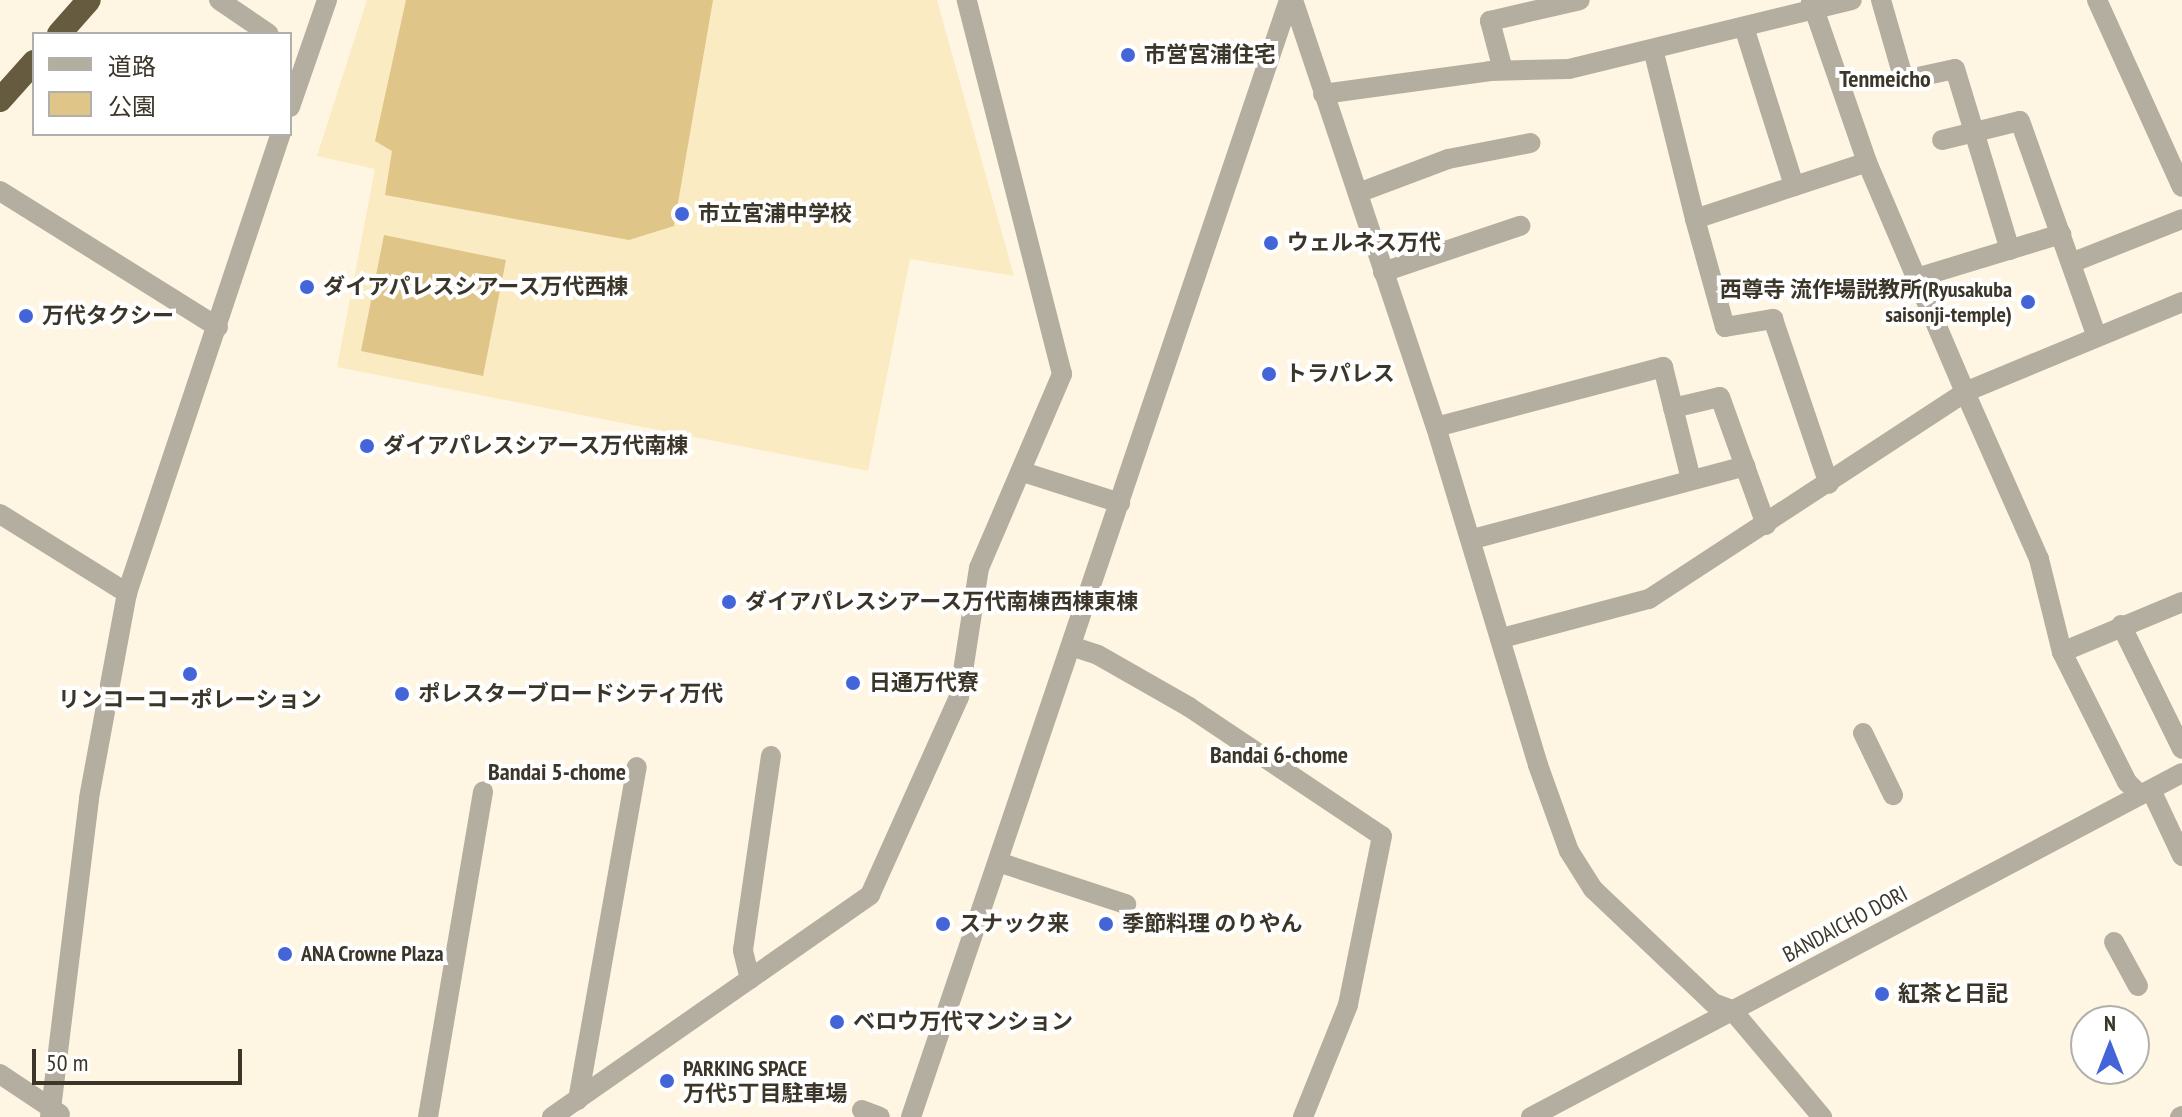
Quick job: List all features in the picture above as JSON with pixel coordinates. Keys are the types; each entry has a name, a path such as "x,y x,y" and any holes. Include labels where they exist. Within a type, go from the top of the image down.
{"highway":[{"path":"61,32 89,0"},
{"path":"0,100 32,64"}],"street":[{"path":"219,0 266,32"},
{"path":"292,94 298,54 327,0"},
{"path":"552,1117 870,895 959,697 979,568 1023,472 1062,374 1061,357 967,0"},
{"path":"1291,0 1473,539 1569,851 1593,889 1713,1003 1732,1010 1822,1117"},
{"path":"911,1117 1291,0"},
{"path":"1503,70 1490,21 1542,4 1580,0"},
{"path":"1323,94 1503,70 1569,69 1744,27 1813,5 1852,0"},
{"path":"1881,0 1904,80 1955,69 2010,250"},
{"path":"2097,0 2182,187"},
{"path":"1813,5 1867,162 1913,279 2039,559 2062,652 2127,782 2145,793 2182,856"},
{"path":"1744,27 1794,186"},
{"path":"1653,49 1725,327 1773,319 1829,484"},
{"path":"1942,140 2020,121 2097,337"},
{"path":"0,1074 55,1113 89,798 127,593 280,136"},
{"path":"1358,193 1448,159 1530,143"},
{"path":"1695,219 1867,162"},
{"path":"0,191 218,327"},
{"path":"2071,263 2182,219"},
{"path":"1383,272 1520,226"},
{"path":"1913,279 2061,234"},
{"path":"1502,638 1649,599 1829,484 1965,392 2182,302"},
{"path":"1436,427 1663,367 1691,479"},
{"path":"1673,408 1720,397 1766,525"},
{"path":"1473,539 1745,466"},
{"path":"1023,472 1120,503"},
{"path":"2,520 127,593"},
{"path":"2062,652 2182,602"},
{"path":"2121,625 2182,749"},
{"path":"1071,646 1098,655 1189,707 1382,836 1348,1005 1303,1117"},
{"path":"1863,733 1893,795"},
{"path":"750,979 743,950 771,756"},
{"path":"578,1100 637,767"},
{"name":"BANDAICHO DORI","path":"1531,1117 2182,773"},
{"path":"428,1117 483,792"},
{"path":"998,862 1126,904"},
{"path":"2114,942 2138,986"}],"shaded area":[{"name":"市立宮浦中学校","path":"367,0 937,0 1014,276 910,259 868,471 337,367 375,169 317,156"}],"green space":[{"path":"406,0 713,0 674,226 629,240 385,195 392,151 375,141"},
{"path":"384,235 506,260 483,376 361,351"}],"place":[{"name":"市営宮浦住宅","path":"1128,55"},
{"name":"市立宮浦中学校","path":"682,214"},
{"name":"ウェルネス万代","path":"1271,243"},
{"name":"ダイアパレスシアース万代西棟","path":"307,287"},
{"name":"西尊寺 流作場説教所(Ryusakuba saisonji-temple)","path":"2028,302"},
{"name":"万代タクシー","path":"26,316"},
{"name":"トラパレス","path":"1269,374"},
{"name":"ダイアパレスシアース万代南棟","path":"367,446"},
{"name":"ダイアパレスシアース万代南棟西棟東棟","path":"729,602"},
{"name":"リンコーコーポレーション","path":"190,674"},
{"name":"日通万代寮","path":"853,683"},
{"name":"ポレスターブロードシティ万代","path":"402,694"},
{"name":"スナック来","path":"943,924"},
{"name":"季節料理 のりやん","path":"1106,924"},
{"name":"ANA Crowne Plaza","path":"285,954"},
{"name":"紅茶と日記","path":"1882,994"},
{"name":"ベロウ万代マンション","path":"837,1022"},
{"name":"PARKING SPACE 万代5丁目駐車場","path":"667,1081"}],"district":[{"name":"Tenmeicho","path":"1885,79"},
{"name":"Bandai 6-chome","path":"1279,755"},
{"name":"Bandai 5-chome","path":"557,772"}]}
